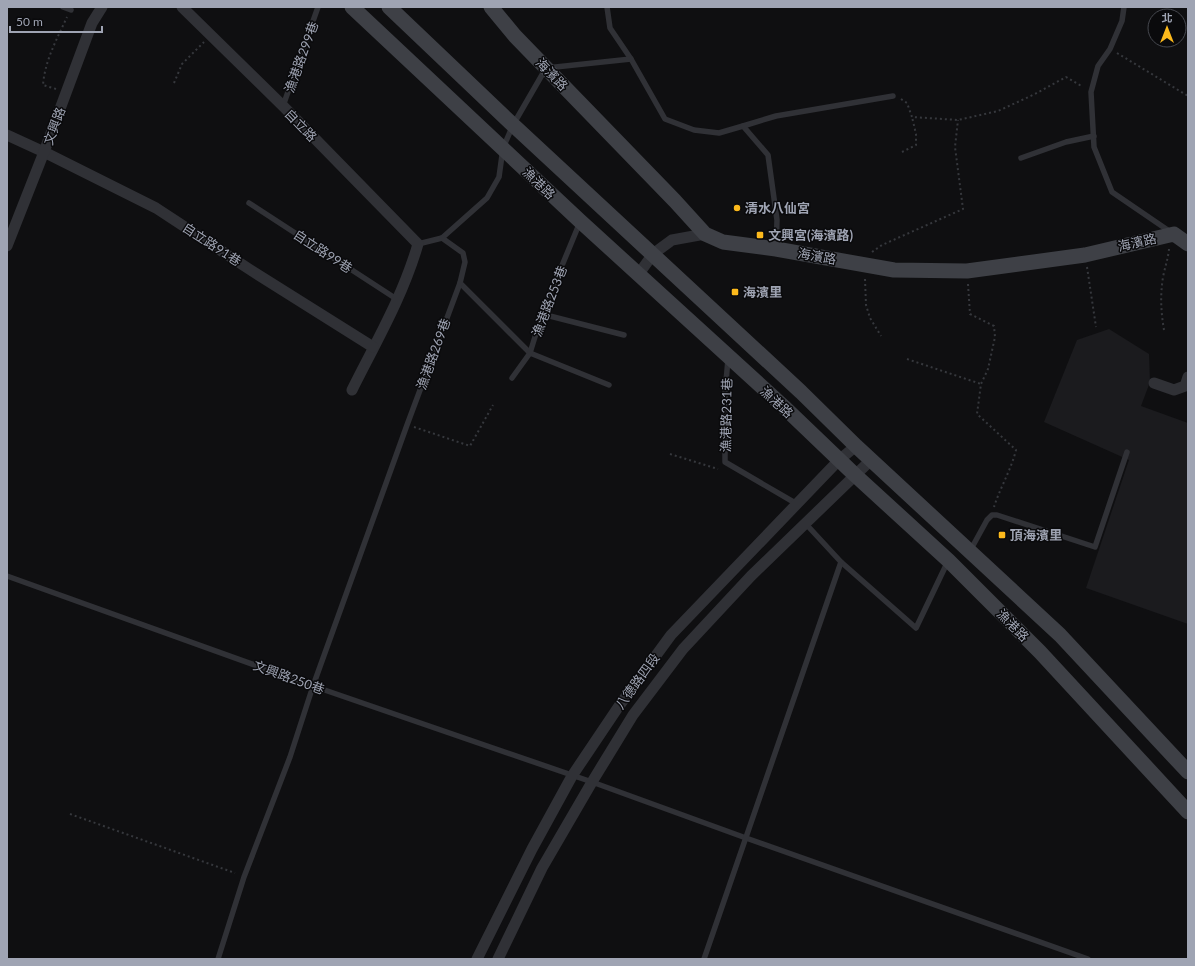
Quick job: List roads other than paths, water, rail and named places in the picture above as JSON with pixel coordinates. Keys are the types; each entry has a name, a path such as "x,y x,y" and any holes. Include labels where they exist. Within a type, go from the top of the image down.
{"street":[{"name":"文興路","path":"7,246 92,23 102,7"},
{"name":"自立路","path":"182,7 283,106 418,244"},
{"name":"漁港路","path":"352,7 638,275 948,561 1040,652 1188,812"},
{"name":"漁港路","path":"389,7 513,125 1060,635 1188,772"},
{"name":"海濱路","path":"491,7 515,36 675,201 705,234 723,242 776,249 894,270 967,271 1085,255 1174,234 1188,244"},
{"name":"自立路91巷","path":"7,135 156,208 249,269 373,347"},
{"path":"638,275 653,254 672,240 705,234"},
{"path":"352,390 398,300 411,269 418,244"},
{"path":"1154,383 1174,390 1185,386 1188,378"},
{"name":"八德路四段","path":"477,959 532,849 572,776 619,706 671,635 839,460 856,446"},
{"name":"八德路四段","path":"498,959 542,868 592,782 634,715 683,649 751,576 872,459"},
{"path":"601,733 617,742"}],"lane":[{"path":"63,7 71,10"},
{"name":"漁港路299巷","path":"283,106 318,7"},
{"path":"607,7 610,28 631,59 665,119 694,130 719,133 776,116 893,96"},
{"path":"1124,7 1122,21 1110,49 1098,66 1091,92 1094,148 1112,192 1174,234"},
{"path":"418,244 442,238 487,198 499,177 503,148 513,125 546,68 631,59"},
{"path":"743,126 768,155 777,220 776,249"},
{"path":"1021,158 1066,142 1094,136"},
{"name":"自立路99巷","path":"249,203 398,300"},
{"name":"漁港路253巷","path":"512,378 530,353 542,314 580,221"},
{"name":"漁港路269巷","path":"218,959 244,877 290,758 313,686 407,425 460,284 465,262 463,253 442,238"},
{"path":"460,284 530,353 610,385"},
{"path":"542,314 624,334"},
{"name":"漁港路231巷","path":"728,357 725,393 725,462 797,504"},
{"path":"970,551 987,520 992,515 997,515 1096,547 1127,452"},
{"path":"805,523 841,562 916,628 948,561"},
{"path":"704,959 841,562"},
{"name":"文興路250巷","path":"7,576 313,686 592,782 1088,959"}],"place":[{"name":"清水八仙宮","path":"737,208"},
{"name":"文興宮(海濱路)","path":"760,235"},
{"name":"海濱里","path":"735,292"},
{"name":"頂海濱里","path":"1002,535"}]}
